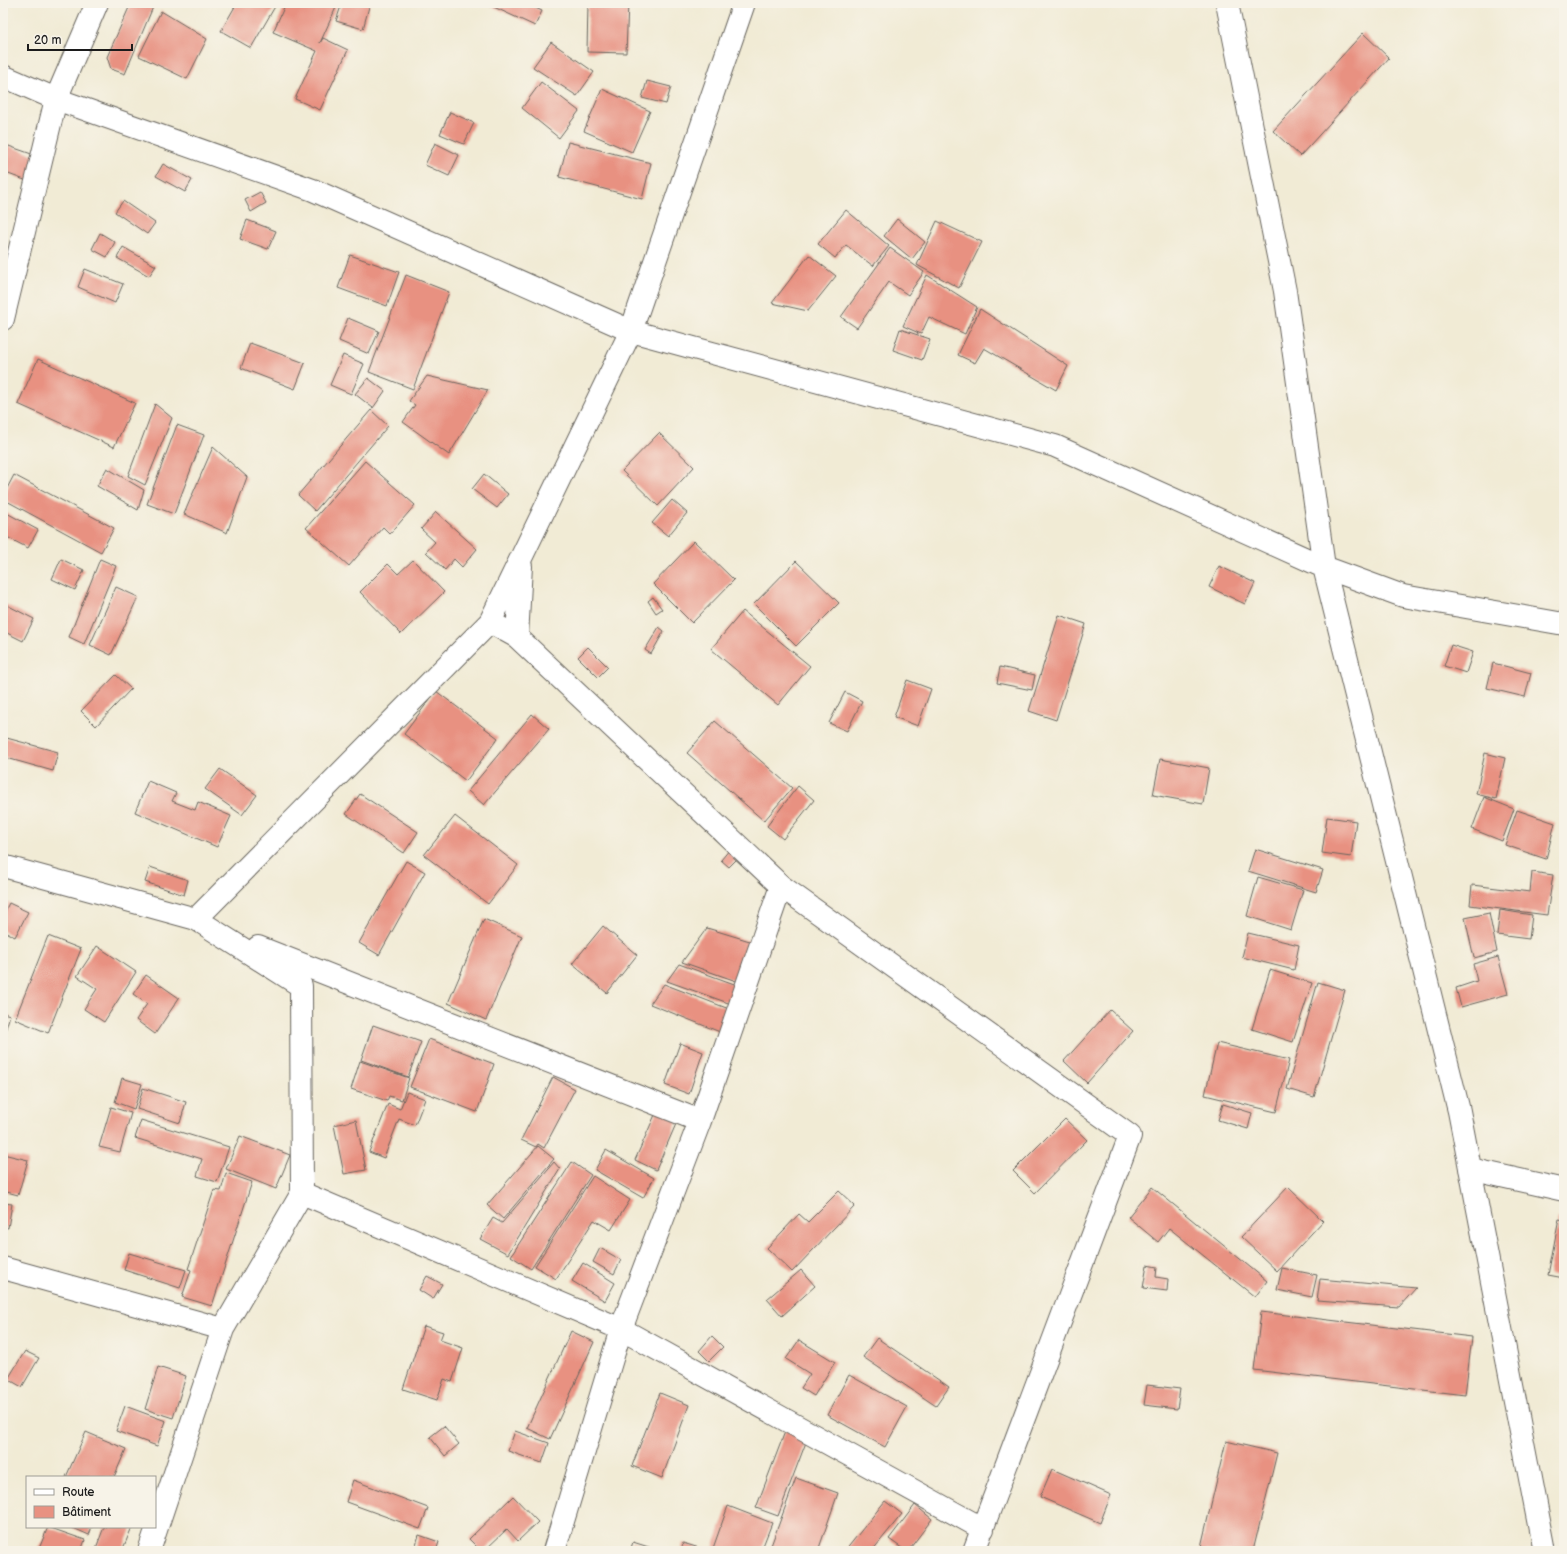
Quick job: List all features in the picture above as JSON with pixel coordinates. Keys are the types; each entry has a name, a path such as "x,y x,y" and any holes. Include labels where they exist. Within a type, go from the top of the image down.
{"street":[{"path":"3,320 56,99 96,3"},
{"path":"205,924 490,622 631,331 744,3"},
{"path":"1226,3 1285,291 1324,567 1459,1111 1544,1551"},
{"path":"3,76 56,99 313,190 631,331 1055,446 1324,567 1403,596 1564,624"},
{"path":"517,637 522,556"},
{"path":"490,622 517,637 781,886 1130,1136 974,1551"},
{"path":"3,866 205,924 700,1121"},
{"path":"554,1551 621,1329 700,1121 781,886"},
{"path":"149,1551 224,1329 302,1193 301,986 205,924"},
{"path":"1470,1169 1564,1190"},
{"path":"302,1193 621,1329 983,1530"},
{"path":"3,1268 224,1329"}],"building":[{"path":"131,3 146,3 153,7 125,74 111,69 107,57"},
{"path":"237,3 277,3 251,48 221,31"},
{"path":"286,3 338,3 320,43 323,38 348,50 320,110 295,99 317,51 273,32"},
{"path":"342,3 370,3 363,29 336,21"},
{"path":"485,3 525,3 542,11 535,26"},
{"path":"588,3 628,3 626,53 587,52"},
{"path":"161,11 207,39 187,79 139,56"},
{"path":"1363,33 1389,58 1300,156 1273,131"},
{"path":"551,42 594,72 577,96 533,67"},
{"path":"647,81 671,87 666,104 642,98"},
{"path":"541,82 579,111 559,138 522,108"},
{"path":"602,89 650,111 632,152 584,131"},
{"path":"450,112 474,123 464,144 440,134"},
{"path":"568,142 651,163 642,199 559,177"},
{"path":"435,143 459,155 449,176 425,165"},
{"path":"3,144 40,157 30,182 3,172"},
{"path":"163,164 192,180 185,192 156,176"},
{"path":"260,192 266,203 251,212 245,200"},
{"path":"123,201 155,223 147,234 115,212"},
{"path":"846,210 889,246 873,266 846,245 835,258 818,244"},
{"path":"897,219 925,242 912,259 884,236"},
{"path":"247,220 276,231 268,249 240,239"},
{"path":"937,221 982,242 959,288 917,265"},
{"path":"100,233 115,242 107,257 92,249"},
{"path":"123,247 156,266 149,276 117,258"},
{"path":"890,248 924,272 908,295 889,282 857,328 841,317"},
{"path":"350,255 399,272 387,306 338,288"},
{"path":"809,255 836,276 808,311 772,303"},
{"path":"85,269 123,284 115,303 78,287"},
{"path":"406,275 449,292 413,389 369,372"},
{"path":"927,275 977,307 965,334 929,317 921,334 903,326"},
{"path":"980,309 1068,366 1056,390 984,348 975,363 958,355"},
{"path":"348,318 379,331 369,354 339,341"},
{"path":"900,329 930,339 922,360 893,350"},
{"path":"250,343 305,363 295,389 241,368"},
{"path":"343,355 364,364 351,394 330,385"},
{"path":"38,359 135,403 114,447 18,404"},
{"path":"427,376 488,390 449,455 403,422 415,405 409,401"},
{"path":"368,378 385,391 373,408 355,394"},
{"path":"155,404 172,418 145,485 128,476"},
{"path":"371,410 388,426 315,511 298,495"},
{"path":"177,425 204,435 174,514 147,504"},
{"path":"659,433 694,467 658,506 622,471"},
{"path":"213,447 247,477 227,533 184,514"},
{"path":"365,461 415,505 390,534 383,527 349,566 306,528"},
{"path":"107,468 144,490 138,510 97,486"},
{"path":"484,474 508,494 497,508 472,489"},
{"path":"14,475 114,528 101,552 3,499 3,496"},
{"path":"672,500 687,513 668,536 652,523"},
{"path":"3,511 38,530 28,548 3,535"},
{"path":"436,512 477,549 462,567 454,559 445,570 426,552 435,542 421,529"},
{"path":"694,541 734,580 692,623 653,584"},
{"path":"61,559 84,570 75,590 52,579"},
{"path":"100,559 116,566 84,644 69,637"},
{"path":"413,560 444,592 401,634 360,592 388,564 398,574"},
{"path":"796,561 839,603 796,646 754,604"},
{"path":"1219,566 1255,583 1245,604 1209,587"},
{"path":"116,587 138,597 111,655 90,645"},
{"path":"653,597 662,609 656,613 648,601"},
{"path":"3,603 34,619 23,641 3,631"},
{"path":"743,611 810,666 778,705 711,649"},
{"path":"1059,615 1086,624 1056,720 1029,711"},
{"path":"659,627 664,631 651,654 645,650"},
{"path":"1451,645 1473,652 1466,673 1444,666"},
{"path":"588,647 608,667 598,677 578,657"},
{"path":"1493,663 1531,673 1525,697 1487,688"},
{"path":"1000,667 1035,675 1032,690 997,683"},
{"path":"116,675 131,689 96,726 81,711"},
{"path":"907,680 931,689 918,726 894,717"},
{"path":"436,691 498,738 466,781 404,734"},
{"path":"845,692 862,701 847,731 829,723"},
{"path":"532,714 549,729 484,805 468,791"},
{"path":"715,721 792,788 764,821 687,753"},
{"path":"3,737 58,752 53,771 3,757"},
{"path":"1485,753 1505,758 1496,799 1476,794"},
{"path":"1160,759 1209,768 1203,804 1153,795"},
{"path":"220,769 257,795 242,815 205,789"},
{"path":"148,781 176,793 172,801 195,810 198,802 231,816 217,847 135,812"},
{"path":"798,786 814,800 783,839 767,826"},
{"path":"360,794 418,832 404,853 346,814"},
{"path":"1484,797 1514,809 1502,841 1472,829"},
{"path":"1517,810 1555,823 1546,859 1505,845"},
{"path":"455,816 518,865 488,904 424,855"},
{"path":"1327,817 1356,821 1351,857 1322,853"},
{"path":"730,849 738,858 729,867 721,860"},
{"path":"1255,849 1323,870 1316,892 1248,871"},
{"path":"406,861 425,872 379,955 359,943"},
{"path":"150,867 188,880 184,895 145,882"},
{"path":"1532,872 1553,875 1547,915 1470,905 1472,885 1530,892"},
{"path":"1258,877 1303,890 1291,930 1247,916"},
{"path":"9,903 28,912 15,937 3,931 3,915"},
{"path":"1500,910 1532,915 1529,939 1497,935"},
{"path":"1489,913 1497,952 1474,958 1465,918"},
{"path":"484,919 522,936 486,1020 448,1003"},
{"path":"603,926 637,955 607,993 572,964"},
{"path":"707,928 753,942 739,982 682,962"},
{"path":"1248,933 1299,945 1294,970 1242,957"},
{"path":"48,936 81,949 48,1033 15,1019"},
{"path":"97,946 136,972 104,1022 84,1009 97,989 77,976"},
{"path":"1498,957 1508,994 1461,1007 1456,988 1477,981 1473,964"},
{"path":"679,964 737,985 731,1004 667,981"},
{"path":"1270,970 1312,983 1293,1042 1252,1029"},
{"path":"146,975 179,998 155,1034 136,1020 147,1004 133,994"},
{"path":"1318,982 1345,990 1314,1097 1287,1089"},
{"path":"664,984 729,1009 720,1032 650,1004"},
{"path":"1110,1010 1133,1031 1087,1083 1064,1061"},
{"path":"3,1013 10,1015 3,1038"},
{"path":"373,1025 421,1042 408,1077 361,1060"},
{"path":"429,1039 494,1064 477,1112 410,1087"},
{"path":"680,1043 703,1052 689,1094 665,1085"},
{"path":"1217,1043 1289,1060 1276,1112 1205,1095"},
{"path":"360,1061 409,1078 402,1100 389,1096 387,1101 351,1089"},
{"path":"553,1077 575,1089 544,1148 538,1144 536,1147 521,1140"},
{"path":"122,1078 142,1084 134,1109 115,1102"},
{"path":"143,1088 186,1102 180,1123 137,1109"},
{"path":"407,1092 425,1099 415,1125 399,1119 384,1158 369,1152 388,1104 400,1109"},
{"path":"1223,1104 1252,1113 1248,1129 1218,1120"},
{"path":"111,1107 131,1113 120,1152 99,1147"},
{"path":"658,1108 679,1117 656,1170 635,1160"},
{"path":"1563,1118 1564,1136 1560,1136"},
{"path":"1065,1119 1087,1140 1035,1193 1013,1171"},
{"path":"141,1120 229,1147 217,1182 197,1176 202,1159 135,1138"},
{"path":"356,1120 366,1170 344,1174 334,1125"},
{"path":"240,1136 290,1155 276,1189 226,1169"},
{"path":"538,1146 554,1159 503,1219 487,1205"},
{"path":"606,1150 654,1178 643,1198 595,1170"},
{"path":"3,1154 28,1160 18,1195 3,1191"},
{"path":"554,1162 560,1169 508,1254 480,1239 493,1218 502,1223"},
{"path":"572,1162 591,1175 531,1269 511,1256"},
{"path":"226,1173 252,1182 212,1306 182,1297 191,1270 188,1269 214,1190 221,1191"},
{"path":"593,1176 630,1200 611,1230 594,1220 556,1279 535,1266"},
{"path":"1152,1187 1267,1281 1255,1297 1169,1228 1158,1242 1128,1217"},
{"path":"1288,1187 1323,1221 1277,1271 1241,1237"},
{"path":"839,1191 855,1206 792,1272 767,1248 799,1214 808,1222"},
{"path":"3,1203 12,1204 8,1228 3,1227"},
{"path":"1559,1219 1564,1220 1564,1278 1548,1275"},
{"path":"600,1248 621,1260 614,1274 593,1262"},
{"path":"129,1253 186,1270 180,1288 124,1270"},
{"path":"583,1263 615,1283 605,1301 572,1281"},
{"path":"1147,1265 1157,1267 1156,1277 1168,1279 1167,1291 1143,1288"},
{"path":"1282,1268 1317,1275 1312,1297 1277,1290"},
{"path":"801,1270 815,1286 782,1316 767,1299"},
{"path":"427,1276 442,1284 433,1299 419,1290"},
{"path":"1320,1279 1416,1288 1399,1307 1317,1301"},
{"path":"1261,1312 1472,1337 1465,1395 1254,1370"},
{"path":"424,1326 443,1332 440,1340 463,1348 452,1382 444,1379 437,1400 403,1389"},
{"path":"571,1331 594,1342 550,1439 527,1428"},
{"path":"712,1336 723,1347 709,1361 699,1351"},
{"path":"877,1338 949,1387 936,1406 863,1357"},
{"path":"799,1340 835,1362 814,1396 801,1388 810,1374 786,1359"},
{"path":"25,1351 39,1358 22,1387 8,1379"},
{"path":"158,1367 186,1376 173,1418 145,1409"},
{"path":"849,1375 907,1407 885,1447 827,1415"},
{"path":"1147,1385 1180,1389 1177,1409 1144,1405"},
{"path":"660,1393 689,1405 662,1478 632,1466"},
{"path":"125,1406 166,1421 157,1446 116,1431"},
{"path":"444,1426 459,1444 445,1456 430,1437"},
{"path":"786,1429 808,1437 778,1516 756,1508"},
{"path":"515,1431 549,1443 542,1463 508,1451"},
{"path":"86,1432 126,1449 114,1476 66,1476"},
{"path":"1226,1441 1277,1453 1253,1551 1200,1551"},
{"path":"1052,1469 1111,1495 1100,1523 1040,1497"},
{"path":"796,1478 838,1493 818,1551 769,1551"},
{"path":"353,1480 428,1508 420,1529 346,1502"},
{"path":"513,1496 538,1522 518,1541 507,1529 484,1551 481,1551 469,1539"},
{"path":"885,1501 902,1514 872,1551 845,1551"},
{"path":"915,1505 932,1519 908,1551 906,1551 889,1539"},
{"path":"728,1506 772,1523 761,1551 712,1551"},
{"path":"48,1528 85,1540 81,1551 38,1551"},
{"path":"73,1528 92,1528 89,1535"},
{"path":"104,1528 132,1528 122,1551 95,1551"},
{"path":"419,1535 439,1542 436,1551 414,1551"},
{"path":"633,1542 661,1551 630,1551"},
{"path":"683,1543 706,1550 681,1551"}]}
